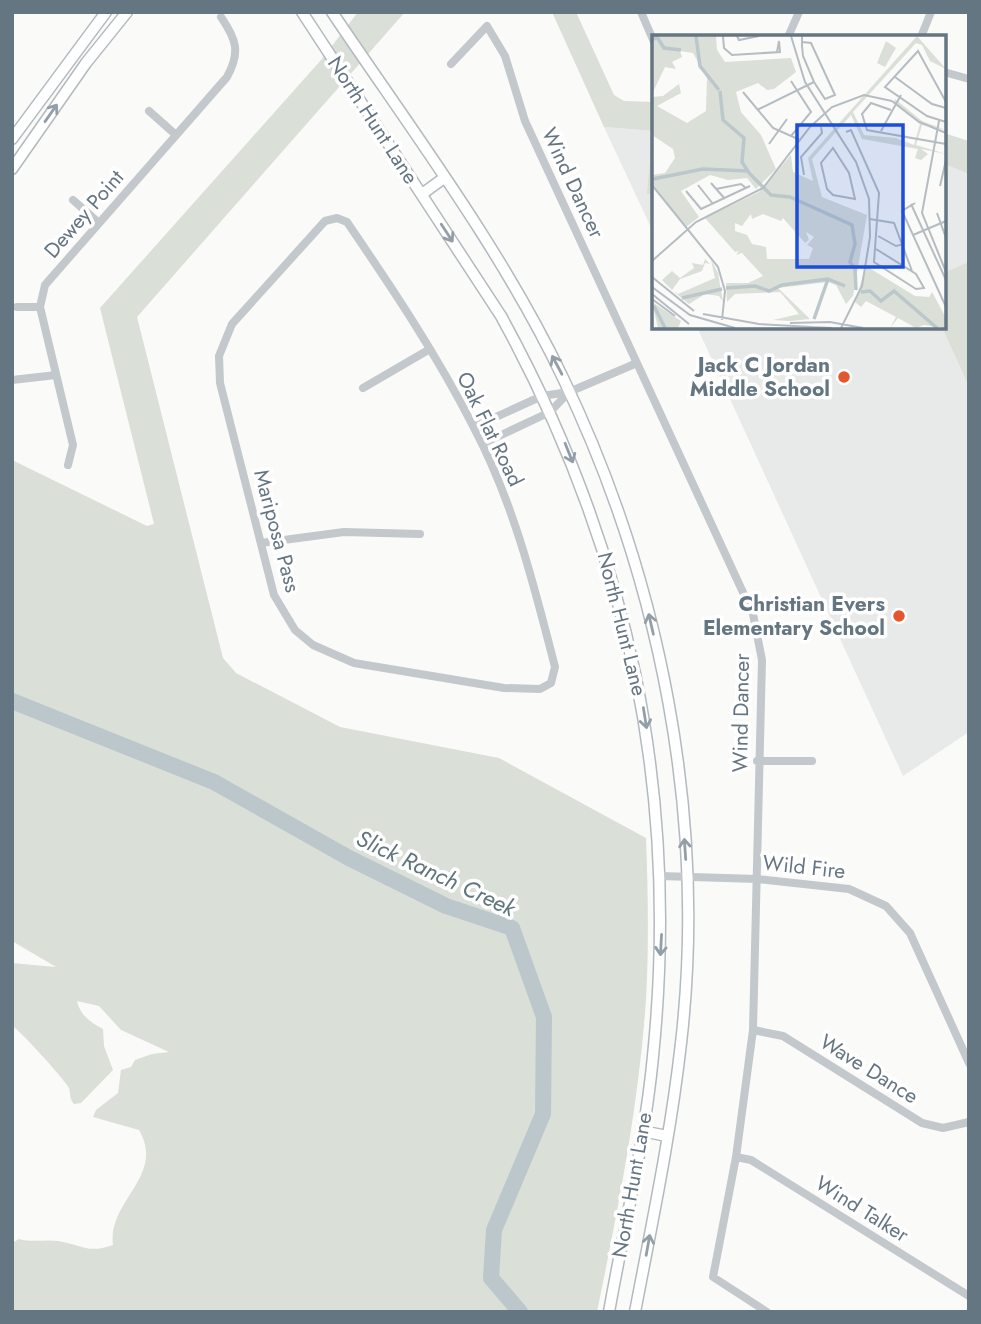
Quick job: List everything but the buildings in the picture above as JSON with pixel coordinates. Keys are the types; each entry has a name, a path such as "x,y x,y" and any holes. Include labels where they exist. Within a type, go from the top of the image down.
{"main road":[{"path":"13,135 106,12"},
{"path":"12,169 16,156 29,144 86,63 127,12"},
{"name":"North Hunt Lane","path":"302,12 501,316 542,396 595,522 638,676 650,745 659,827 662,932 656,1020 642,1131 609,1312"},
{"name":"North Hunt Lane","path":"332,12 511,282 569,392 617,510 641,581 673,734 687,876 686,964 681,1043 635,1312"},
{"path":"422,194 443,178"},
{"path":"642,1131 667,1136"}],"street":[{"path":"641,12 652,37"},
{"path":"789,35 799,12"},
{"path":"921,35 931,12"},
{"name":"Dewey Point","path":"40,307 45,285 228,77 236,62 237,48 221,17"},
{"name":"Wind Dancer","path":"451,64 487,26 500,44 525,121 753,614 762,660 757,761 757,879 752,1030 736,1157 713,1277 767,1312"},
{"path":"946,73 969,79"},
{"path":"149,111 176,135"},
{"path":"13,135 29,144"},
{"path":"74,200 99,223"},
{"name":"Oak Flat Road","path":"337,218 347,222 430,349 482,444 526,556 555,667 551,683"},
{"name":"Mariposa Pass","path":"337,218 325,221 232,324 219,356 220,383 274,595 283,614 304,638 332,656 354,663 504,688 540,689 551,683"},
{"path":"17,307 40,307 73,445 68,464"},
{"path":"363,388 430,349"},
{"path":"474,427 542,396 569,392 637,363"},
{"path":"12,380 56,374"},
{"path":"482,444 550,412 569,392"},
{"path":"502,414 509,431"},
{"path":"261,543 344,532 420,534"},
{"path":"757,761 812,761"},
{"name":"Wild Fire","path":"660,876 757,879 849,889 887,906 910,933 969,1063"},
{"name":"Wave Dance","path":"752,1030 783,1036 922,1124 943,1128 969,1122"},
{"name":"Wind Talker","path":"736,1157 751,1160 969,1296"}],"shaded area":[{"path":"358,12 405,12 137,317 223,658 236,673 340,727 499,758 646,838 648,959 643,1038 627,1156 597,1312 12,1312 12,1243 19,1239 53,1241 91,1249 113,1245 118,1215 141,1175 145,1146 139,1130 93,1117 96,1110 118,1093 121,1070 131,1067 135,1060 169,1052 121,1030 99,1006 77,1001 87,1018 103,1029 104,1046 113,1070 81,1103 74,1104 66,1084 32,1044 12,1026 12,963 56,967 12,941 12,460 147,526 154,524 100,308 321,60"},
{"path":"552,12 576,12 614,95 624,101 652,102 652,131 604,127"},
{"path":"604,127 652,131 652,230"},
{"path":"946,134 969,141 969,174 946,165"},
{"path":"652,142 652,194 647,194"},
{"path":"946,165 969,174 969,732 903,776 698,329 946,329"},
{"path":"969,262 969,386 943,329 946,329 946,272"}],"waterway":[{"name":"Slick Ranch Creek","path":"12,701 214,782 349,858 446,906 512,928 544,1017 543,1114 494,1230 491,1278 520,1312"}],"place":[{"name":"Jack C Jordan Middle School","path":"844,377"},
{"name":"Christian Evers Elementary School","path":"899,616"}]}
